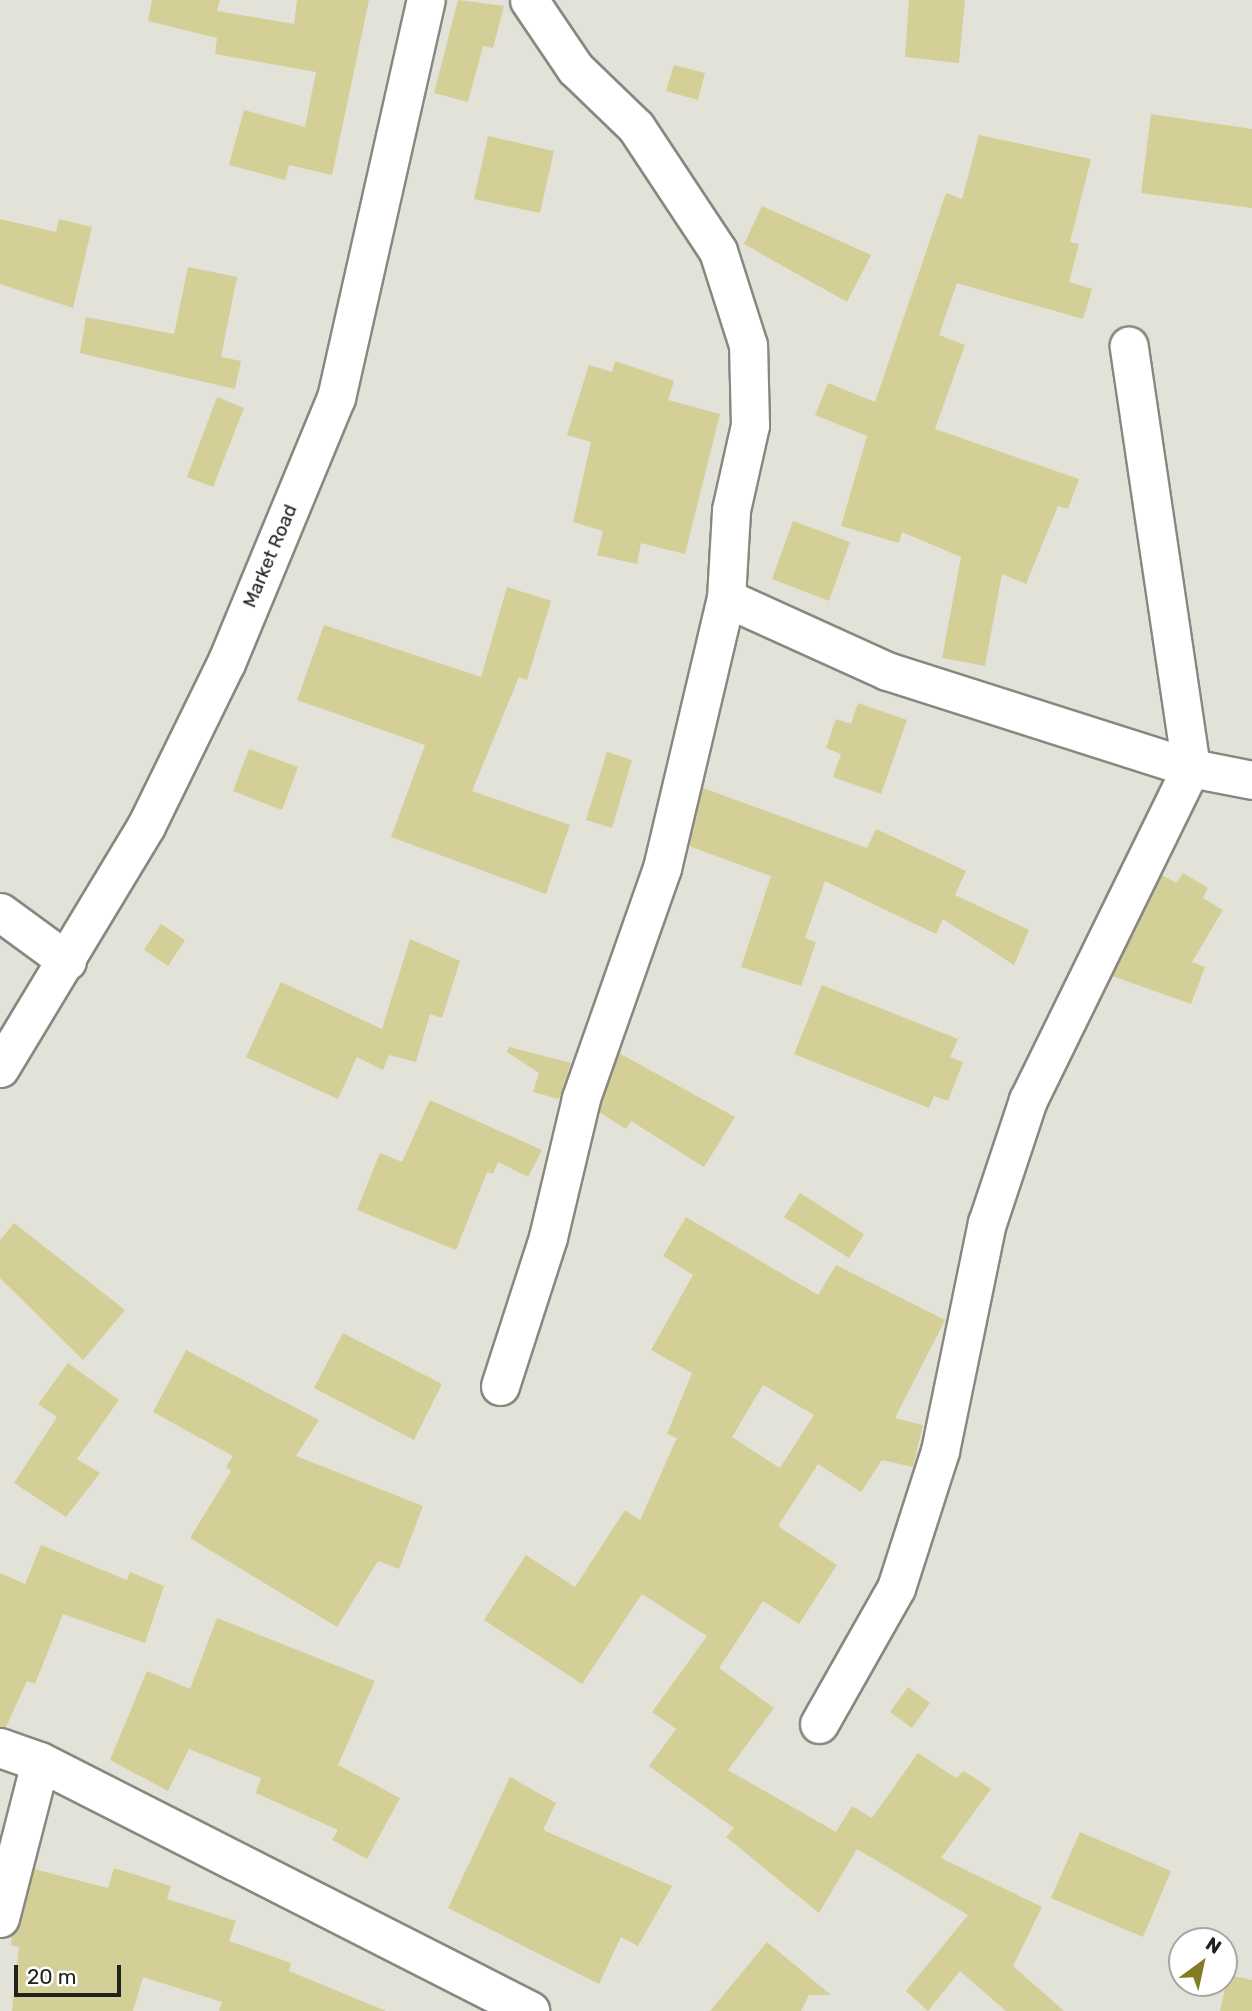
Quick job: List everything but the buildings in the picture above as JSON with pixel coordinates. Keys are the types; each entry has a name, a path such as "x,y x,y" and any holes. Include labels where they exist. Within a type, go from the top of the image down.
{"street":[{"name":"Market Road","path":"0,1068 146,826 226,663 336,398 426,0"},
{"path":"500,1386 548,1237 581,1098 662,868 726,598 731,510 750,425 748,345 718,251 636,127 575,68 529,0"},
{"path":"819,1724 896,1588 940,1451 987,1223 1028,1100 1191,768 1129,346"},
{"path":"726,598 887,671 1191,768 1252,780"},
{"path":"0,912 67,961"},
{"path":"0,1748 40,1762 530,2011"},
{"path":"0,1918 40,1762"}]}
